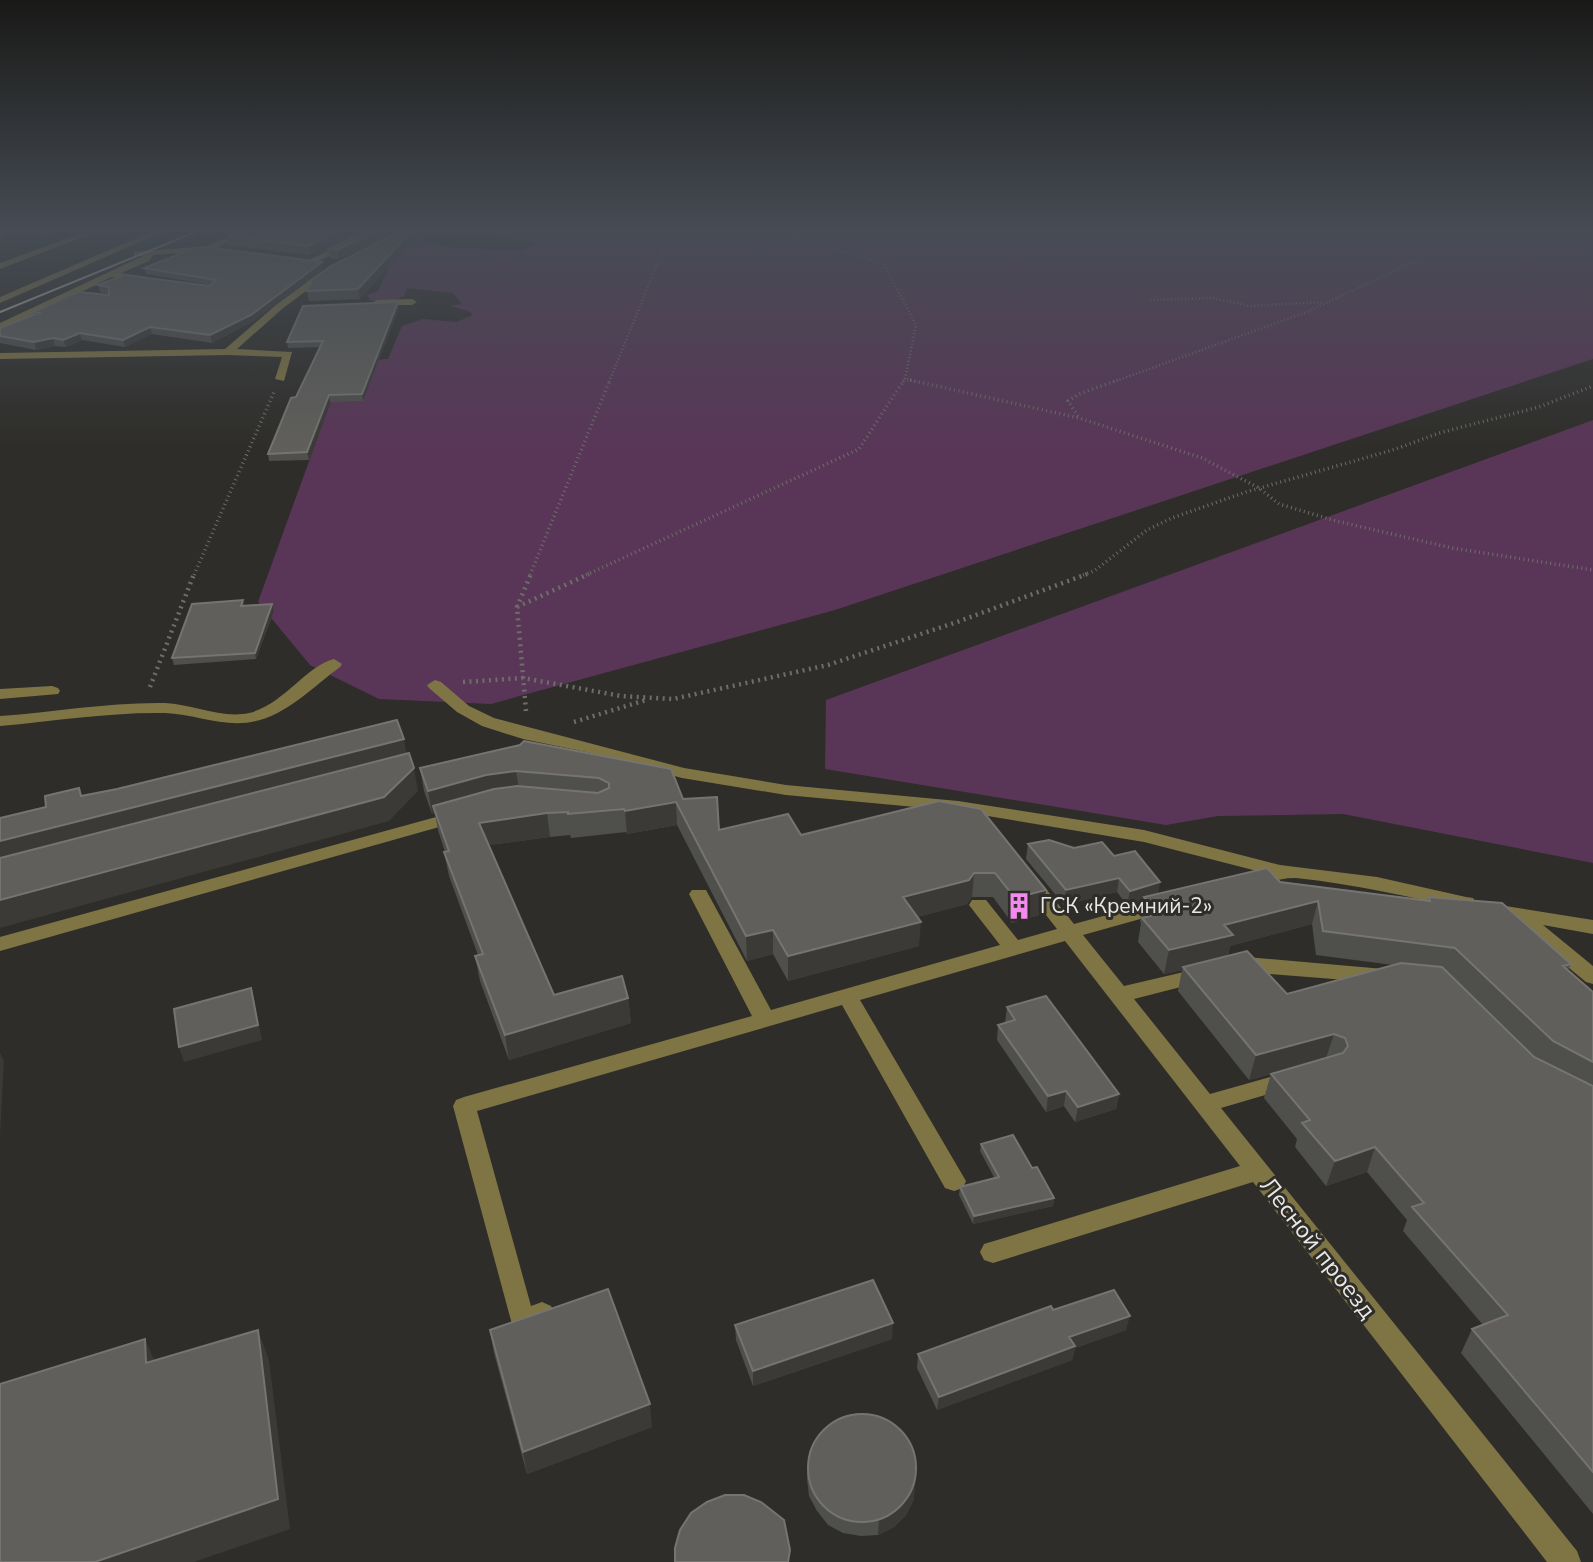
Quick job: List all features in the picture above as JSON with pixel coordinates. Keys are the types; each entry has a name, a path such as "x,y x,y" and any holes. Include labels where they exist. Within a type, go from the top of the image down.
{"street":[{"path":"0,327 50,304"},
{"path":"228,352 283,304"},
{"path":"279,307 303,306"},
{"path":"1,352 288,354 280,379"},
{"path":"0,721 165,708 238,720 257,716 288,701 312,679 334,664"},
{"path":"435,685 463,709 488,722 528,735 594,748 682,773 773,788 873,800 958,806 1144,836 1280,871 1377,883 1518,915 1593,928"},
{"path":"0,694 52,691"},
{"path":"0,944 482,809"},
{"name":"Лесной проезд","path":"1022,870 1566,1562"},
{"path":"1228,887 1280,871"},
{"path":"699,894 765,1020"},
{"path":"560,1309 522,1320 464,1106 1175,902"},
{"path":"979,905 1014,949"},
{"path":"1518,915 1593,977"},
{"path":"1119,995 1247,964 1399,978"},
{"path":"848,997 954,1181"},
{"path":"1204,1104 1314,1072"},
{"path":"993,1252 1257,1171"}],"path":[{"path":"641,304 517,607 528,735 650,699"},
{"path":"517,607 859,449 905,379 916,325 905,304"},
{"path":"1238,304 1249,306 1290,304"},
{"path":"1079,418 1068,401 1079,394 1230,342 1322,304"},
{"path":"146,698 205,546 280,379"},
{"path":"905,379 1079,418 1202,458 1259,488 1279,504 1336,522 1452,548 1593,570"},
{"path":"435,685 492,678 523,678 621,696 673,699 828,665 957,622 1094,571 1147,530 1172,518 1259,488 1396,449 1439,433 1539,407 1593,386"}],"shaded area":[{"path":"1593,304 1593,359 835,610 491,704 379,699 310,665 258,602 345,362 388,359 402,326 423,319 456,322 473,315 469,311 450,306"},
{"path":"1593,420 1593,863 1343,814 1218,816 1166,825 825,769 826,700"}],"building":[{"path":"51,304 266,304 251,315 210,335 150,327 123,340 80,333 63,340 53,338 34,342 0,336 0,328 39,313 33,312"},
{"path":"397,304 362,394 329,395 307,452 268,454 291,398 296,397 323,341 287,342 303,306"},
{"path":"243,600 241,606 272,604 255,653 172,658 192,604"},
{"path":"397,720 404,739 0,841 0,818 46,807 45,796 79,788 81,796 117,789"},
{"path":"524,741 671,769 683,799 717,797 719,830 788,814 801,835 939,801 981,809 1046,890 1015,898 995,873 974,873 969,880 903,897 921,922 788,956 773,930 746,936 676,802 625,811 547,813 479,823 554,995 622,976 628,998 505,1035 475,956 483,954 444,852 449,851 433,806 494,789 517,786 598,793 609,788 609,783 599,778 516,771 486,775 428,791 420,768 520,745"},
{"path":"409,753 414,768 384,797 0,900 0,858"},
{"path":"1049,840 1074,848 1102,842 1114,856 1135,851 1160,882 1130,891 1119,878 1066,890 1028,844"},
{"path":"1267,868 1280,882 1430,901 1429,897 1502,903 1571,964 1563,966 1593,992 1593,1062 1553,1041 1455,948 1323,931 1318,901 1224,925 1233,935 1169,950 1142,918 1158,914 1144,897"},
{"path":"1247,951 1287,994 1401,963 1442,967 1534,1057 1593,1086 1593,1472 1472,1329 1508,1315 1412,1207 1424,1203 1375,1147 1335,1161 1302,1123 1310,1120 1271,1074 1343,1053 1348,1046 1345,1038 1334,1034 1256,1055 1183,967"},
{"path":"251,988 258,1025 179,1047 174,1009"},
{"path":"1046,996 1119,1094 1078,1107 1066,1091 1048,1096 998,1025 1015,1020 1007,1007"},
{"path":"1013,1135 1032,1168 1037,1167 1054,1198 974,1216 960,1187 999,1177 981,1144"},
{"path":"873,1280 893,1323 753,1371 735,1325"},
{"path":"608,1289 650,1404 523,1452 490,1330"},
{"path":"1114,1290 1130,1316 1069,1337 1075,1346 939,1397 918,1354 1051,1306 1053,1310"},
{"path":"258,1330 278,1499 95,1562 0,1562 0,1384 145,1339 146,1363"},
{"path":"862,1414 892,1423 900,1430 907,1438 916,1468 907,1498 900,1506 892,1513 862,1522 832,1513 824,1506 817,1498 808,1468 817,1438 824,1430 832,1423"},
{"path":"725,1495 744,1495 761,1502 784,1520 790,1550 788,1562 675,1562 675,1548 680,1530 691,1513 707,1502"}],"tram line":[{"path":"0,312 20,304"}],"place":[{"name":"ГСК «Кремний-2»","path":"1019,906"}]}
